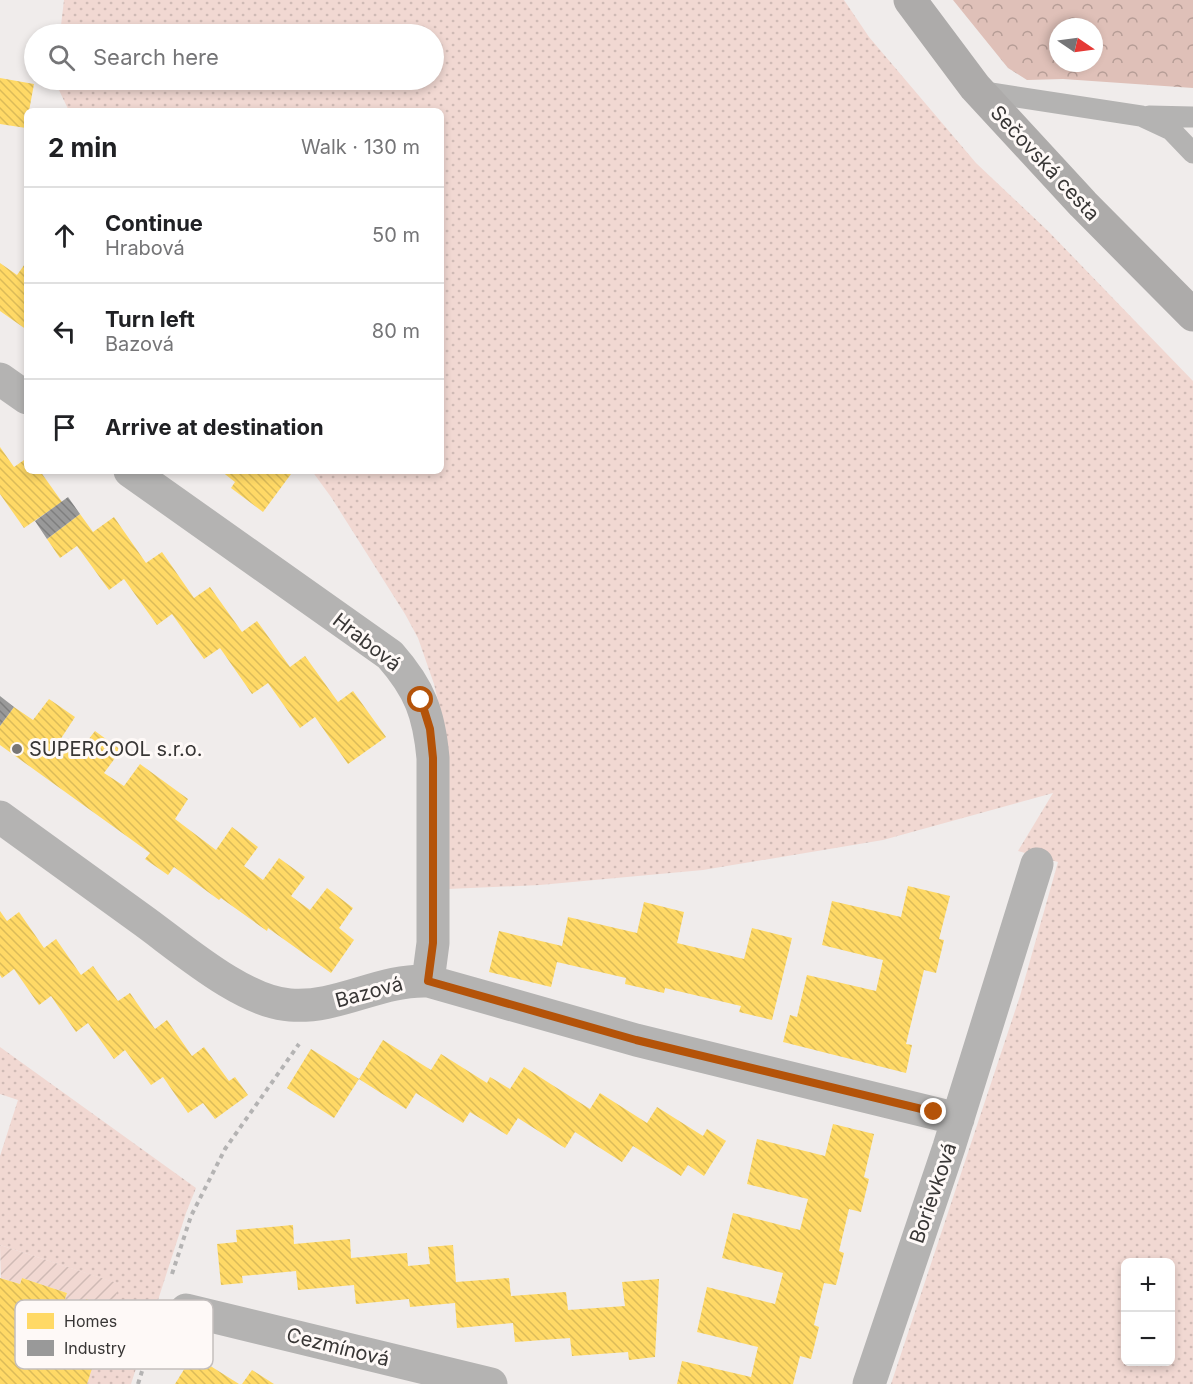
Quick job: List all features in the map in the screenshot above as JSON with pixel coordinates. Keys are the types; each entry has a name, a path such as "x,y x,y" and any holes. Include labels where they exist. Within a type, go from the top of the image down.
{"main road":[{"name":"Sečovská cesta","path":"910,0 978,91 1083,204 1193,315"}],"street":[{"path":"0,379 24,396"},
{"name":"Hrabová","path":"134,474 390,656 408,676 421,700 430,729 433,758 433,943 428,981"},
{"name":"Bazová","path":"0,817 220,976 267,1000 288,1005 326,1004 392,983 428,981 636,1040 958,1119"},
{"name":"Borievková","path":"869,1384 958,1119 1037,864"},
{"name":"Cezmínová","path":"213,1317 491,1384"}],"lane":[{"path":"978,91 1141,116 1193,117"},
{"path":"1141,116 1171,130 1193,153"}],"path":[{"path":"170,1282 191,1216 225,1149 300,1043"},
{"path":"138,1384 143,1369"}],"shaded area":[{"path":"64,0 844,0 869,37 976,163 1048,231 1193,381 1193,1384 891,1384 1020,996 1058,862 1018,851 1053,793 883,840 703,870 540,885 448,889 442,717 434,684 418,638 405,614 314,474 444,474 444,108 68,108 59,90 444,90 444,24 61,24"},
{"path":"0,1047 196,1188 158,1300 114,1300 119,1284 0,1245 0,1156 18,1100 0,1094"},
{"path":"0,1245 120,1284 114,1300 68,1300 65,1299 67,1293 22,1278 20,1284 1,1278"},
{"path":"92,1369 136,1369 131,1384 87,1384"}],"green space":[{"path":"953,0 1193,0 1193,88 1063,79 1027,80 1008,68"}],"building: Homes":[{"path":"0,78 24,82 24,90 33,90 30,108 24,108 24,128 0,124"},
{"path":"0,263 17,275 24,265 24,328 0,311"},
{"path":"0,447 14,467 24,460 24,474 42,474 62,502 24,528 0,494"},
{"path":"225,474 291,474 263,512 231,488 235,482"},
{"path":"80,514 93,532 114,517 146,563 162,552 194,598 210,587 242,632 257,621 290,667 305,656 338,702 353,691 386,737 348,764 315,717 300,728 268,683 252,694 220,648 204,659 172,614 157,625 124,579 109,590 77,546 60,558 47,539"},
{"path":"49,699 75,717 60,740 78,753 95,731 121,750 104,773 124,786 140,764 188,799 175,819 216,850 232,827 258,847 244,866 263,880 279,858 305,877 291,896 310,910 327,888 353,908 339,928 354,940 331,973 268,928 267,931 221,898 219,900 174,867 168,875 145,859 150,853 0,745 0,726 14,707 33,720"},
{"path":"908,886 950,896 939,939 944,940 936,973 924,970 906,1044 912,1045 906,1073 783,1042 790,1015 797,1017 807,975 876,991 883,960 822,945 832,901 901,917"},
{"path":"644,902 684,912 677,943 744,959 752,928 792,938 772,1020 739,1012 741,1006 665,988 664,993 625,984 626,978 557,962 551,987 489,972 499,931 562,946 568,917 637,933"},
{"path":"0,911 7,921 19,912 44,948 56,939 81,975 93,966 118,1001 130,993 155,1029 167,1020 192,1056 204,1047 229,1081 235,1077 248,1095 215,1119 203,1103 188,1113 163,1077 151,1085 125,1050 114,1059 88,1023 76,1032 51,996 39,1005 14,969 2,978 0,975"},
{"path":"383,1040 431,1070 441,1054 487,1083 490,1077 510,1089 524,1067 590,1109 600,1093 647,1123 657,1107 703,1136 707,1129 726,1141 704,1176 688,1165 681,1176 633,1146 622,1162 575,1132 565,1148 518,1118 507,1135 470,1112 463,1123 416,1093 406,1109 359,1079"},
{"path":"311,1049 359,1079 334,1118 287,1088"},
{"path":"833,1124 874,1134 864,1177 869,1179 861,1212 849,1209 839,1251 844,1253 836,1285 824,1283 814,1325 819,1327 811,1359 800,1356 793,1384 677,1384 682,1361 751,1377 758,1347 697,1332 707,1287 775,1304 783,1273 722,1258 733,1213 800,1230 808,1199 747,1184 757,1139 825,1156"},
{"path":"293,1225 294,1244 350,1239 351,1258 407,1253 408,1266 430,1264 428,1247 453,1245 456,1282 509,1278 511,1296 566,1292 568,1310 625,1306 622,1282 659,1279 655,1357 629,1360 628,1352 572,1356 570,1338 515,1342 513,1323 457,1328 455,1303 410,1307 409,1299 356,1304 354,1285 298,1290 296,1271 242,1276 243,1283 221,1285 217,1244 237,1242 236,1230"},
{"path":"0,1278 20,1284 22,1278 67,1293 65,1299 68,1300 15,1300 15,1369 92,1369 87,1384 0,1384"},
{"path":"213,1368 239,1384 175,1384 184,1369"},
{"path":"252,1370 274,1384 242,1384"}],"building: Industry":[{"path":"68,497 80,514 47,539 35,521"},
{"path":"0,696 14,707 0,726"}],"place":[{"name":"SUPERCOOL s.r.o.","path":"17,749"}],"route":[{"path":"421,700 430,729 433,758 433,943 428,981 636,1040 934,1112"}]}
